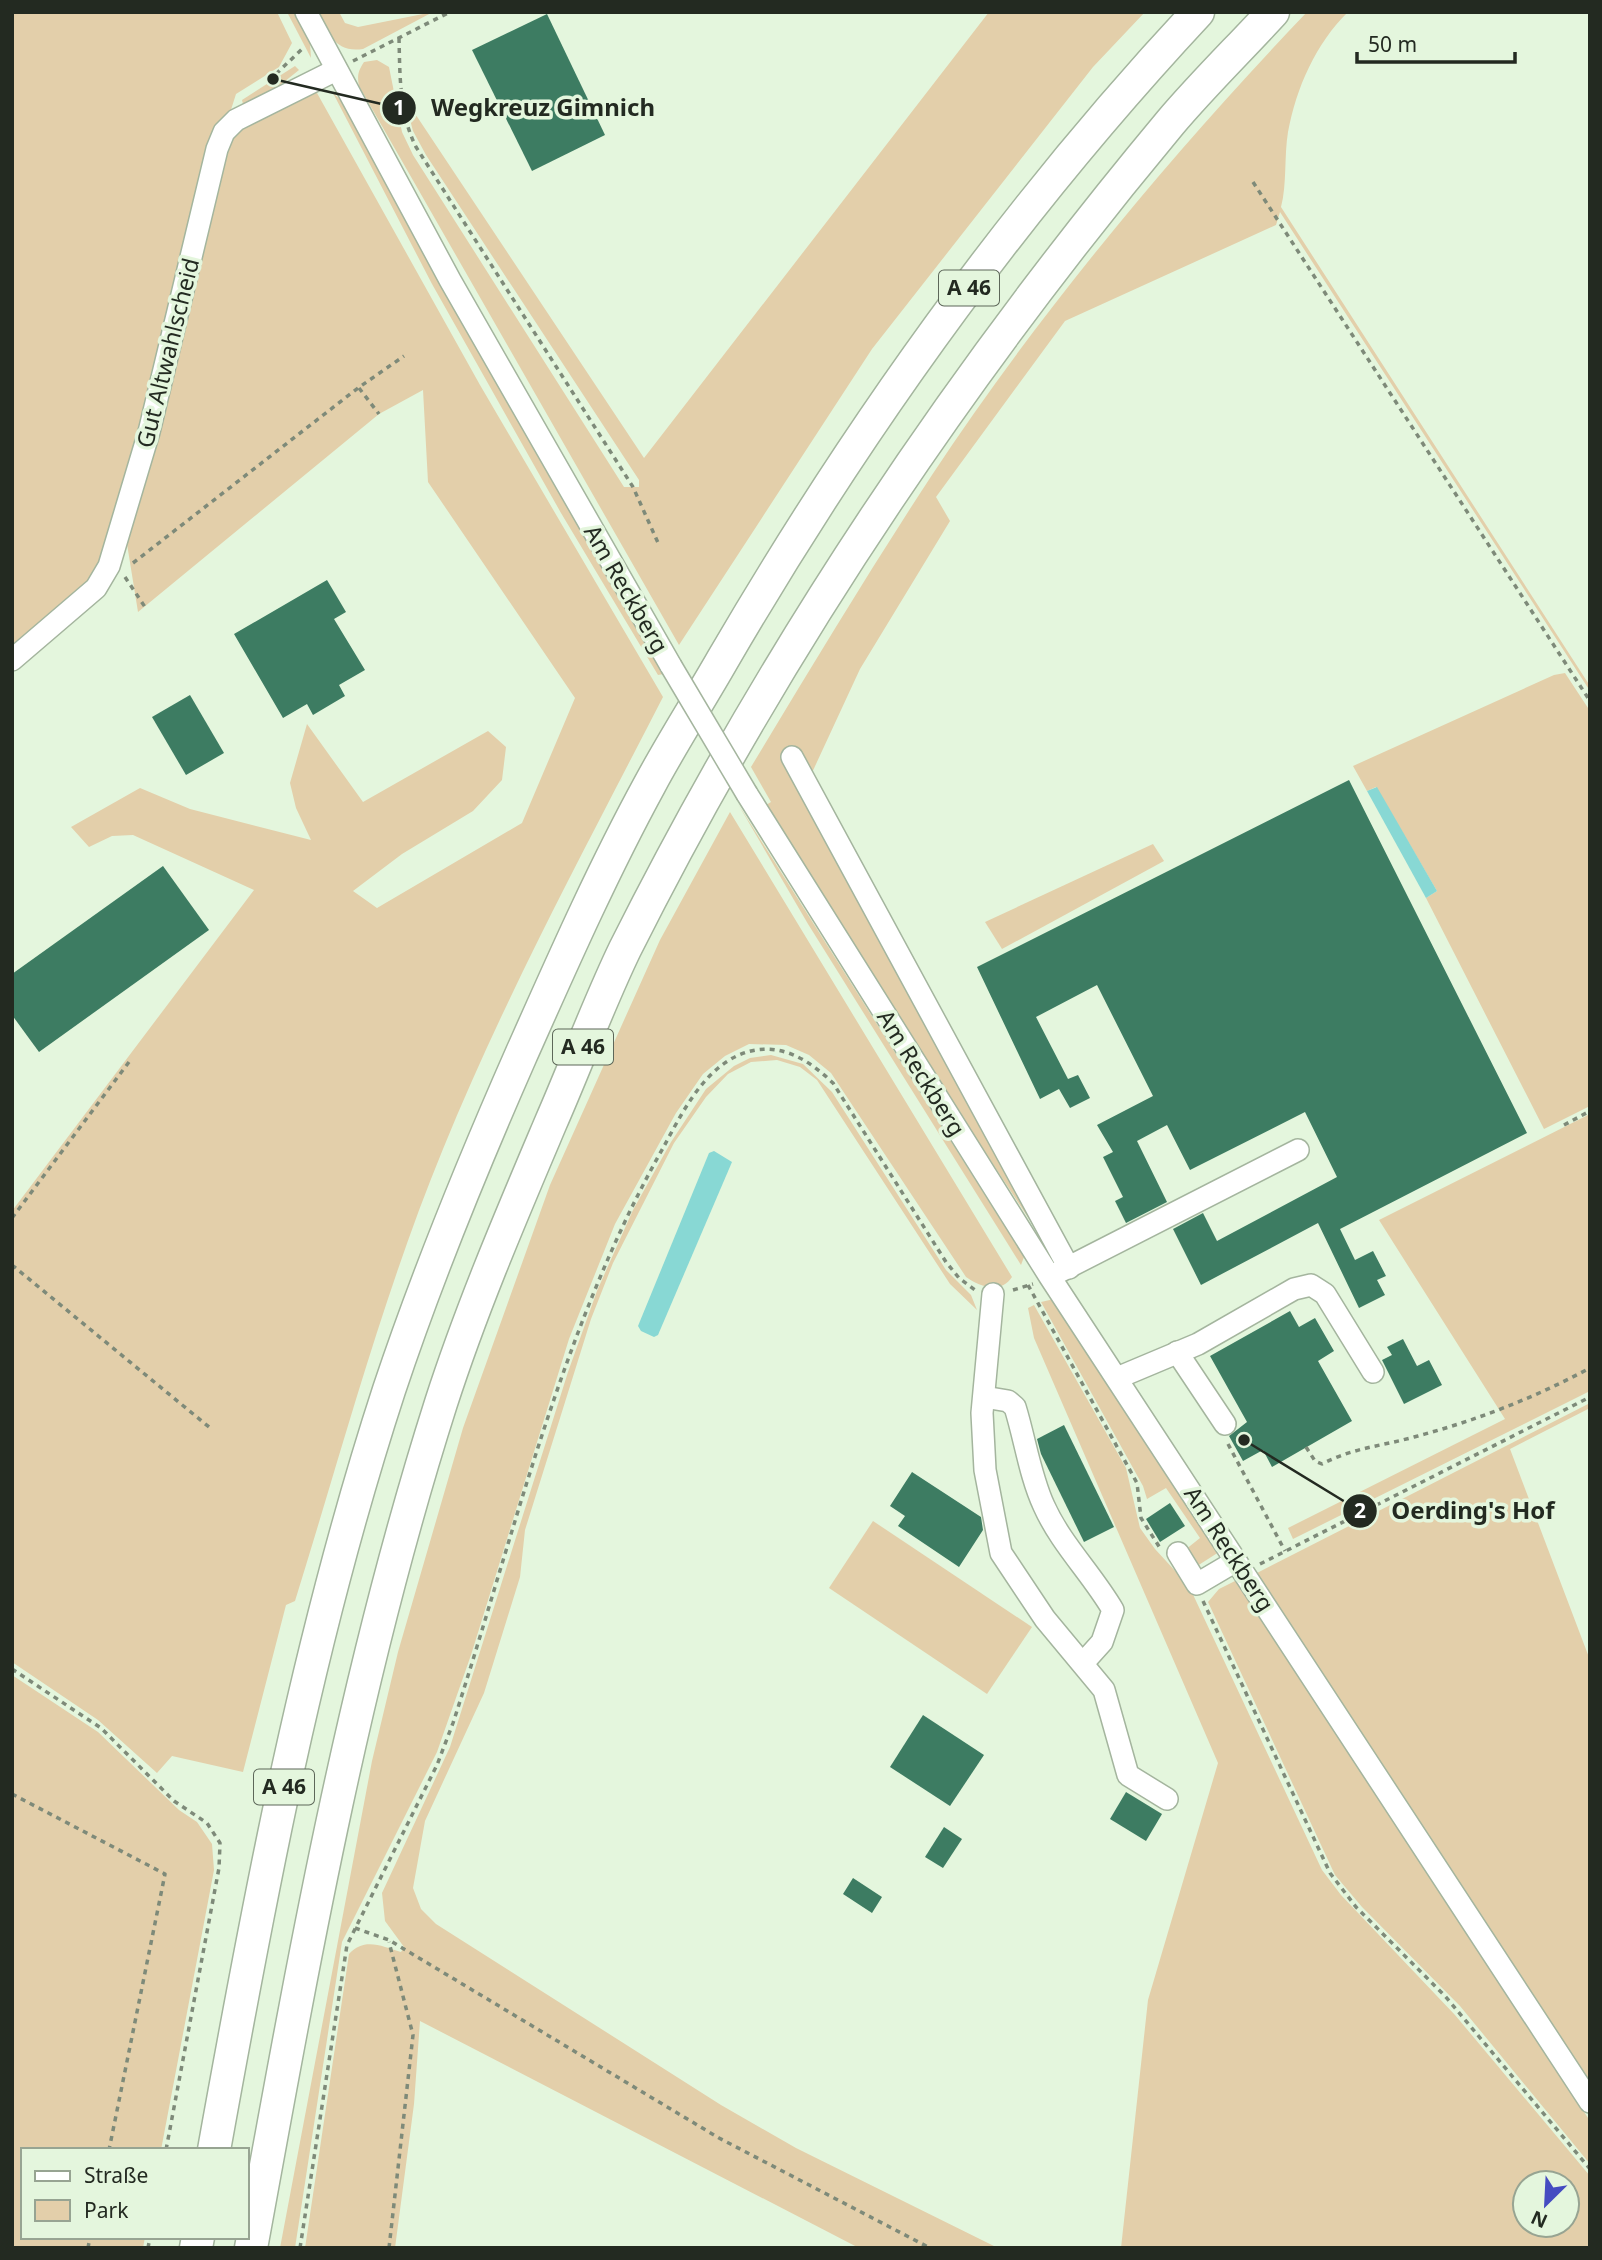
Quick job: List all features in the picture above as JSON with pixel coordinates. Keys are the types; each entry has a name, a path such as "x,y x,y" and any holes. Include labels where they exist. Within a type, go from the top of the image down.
{"highway":[{"name":"A 46","path":"214,2148 262,1885 325,1606 390,1387 479,1151 575,932 650,782 767,584 852,450 977,275 1140,74 1198,12"},
{"name":"A 46","path":"251,2248 316,1895 377,1626 447,1387 500,1245 622,955 696,814 898,484 1020,310 1174,118 1273,12"}],"street":[{"name":"Am Reckberg","path":"306,12 457,292 747,794 1059,1272 1117,1378 1590,2102"},
{"name":"Gut Altwahlscheid","path":"12,660 113,575 217,149 224,132 236,120 336,70"},
{"path":"792,757 1059,1272 1298,1150"},
{"path":"1117,1378 1198,1345 1294,1289 1311,1285 1325,1294 1373,1371"},
{"path":"993,1294 984,1397 985,1470 1001,1553 1045,1619 1084,1662 1104,1690 1128,1774 1167,1799"},
{"path":"1177,1352 1225,1424"},
{"path":"984,1397 1008,1401 1015,1407 1043,1505 1068,1546 1095,1579 1113,1610 1102,1643 1084,1662"},
{"path":"1170,1552 1197,1584 1240,1567"}],"path":[{"path":"336,70 450,12"},
{"path":"399,38 402,98 408,127 416,147 634,486 659,545"},
{"path":"1253,182 1590,701"},
{"path":"145,607 113,575 358,387 404,356"},
{"path":"358,387 379,414"},
{"path":"300,2248 345,1954 355,1928 437,1765 453,1723 566,1363 611,1247 677,1122 708,1079 737,1056 764,1049 787,1052 814,1065 833,1083 946,1262 967,1285 976,1291 993,1294 1028,1286 1137,1483 1141,1518 1170,1552"},
{"path":"12,1218 132,1058"},
{"path":"1564,1125 1590,1111"},
{"path":"12,1265 209,1427"},
{"path":"1306,1447 1315,1461 1322,1464 1351,1451 1414,1437 1499,1410 1590,1368"},
{"path":"1240,1567 1285,1551 1590,1397"},
{"path":"1235,1456 1285,1551"},
{"path":"1205,1607 1330,1873 1356,1907 1454,2007 1590,2169"},
{"path":"12,1669 101,1728 174,1801 206,1823 220,1843 219,1868 166,2148"},
{"path":"12,1794 165,1874 108,2148"},
{"path":"355,1928 389,1940 683,2118 930,2248"},
{"path":"389,1940 413,2035 389,2248"}],"green space":[{"path":"12,12 277,12 292,43 279,67 236,94 229,116 205,152 139,434 94,579 12,653"},
{"path":"287,12 294,12 310,43 311,58"},
{"path":"318,12 339,12 345,23 358,27 433,12 363,49 353,49 339,45 334,40"},
{"path":"989,12 1145,12 1093,67 872,349 679,645 359,86 360,68 364,62 377,60 389,67 402,132 413,155 624,487 639,487 639,480 426,155 413,131 404,97 644,458"},
{"path":"1307,12 1348,12 1317,52 1296,99 1288,132 1281,207 1590,686 1590,691 1280,212 1276,225 1065,321 936,497 950,521 860,669 810,777 1052,1254 899,1021 766,805 771,802 751,767 932,475 1017,353 1157,178"},
{"path":"295,66 299,70 279,86 243,104 242,100"},
{"path":"310,90 317,93 480,385 663,697 520,977 467,1091 421,1204 364,1373 295,1601 286,1605 243,1772 172,1756 157,1773 98,1720 12,1662 12,1211 254,890 133,835 112,836 89,847 71,827 140,788 190,809 311,840 296,808 290,783 307,724 363,802 488,731 506,747 502,780 473,811 402,854 353,891 377,908 522,823 575,698 428,482 423,390 379,414 138,612 127,544 222,159 229,145 247,124 270,109"},
{"path":"333,93 342,101 541,462 664,674 658,675 561,513 432,284"},
{"path":"1565,673 1590,711 1590,1106 1544,1129 1426,898 1437,891 1376,787 1367,791 1353,766 1554,675"},
{"path":"738,804 1024,1257 1021,1265 808,924"},
{"path":"730,812 1012,1277 1002,1286 990,1287 966,1277 831,1073 809,1055 786,1045 749,1044 725,1056 703,1074 676,1113 615,1224 569,1339 471,1655 437,1752 342,1942 295,2248 280,2248 372,1761 398,1652 463,1428 550,1185 660,940"},
{"path":"1153,844 1164,861 1002,949 985,922"},
{"path":"771,1055 803,1064 832,1092 946,1270 971,1295 977,1310 950,1284 817,1080 800,1067 777,1060 751,1062 728,1074 706,1097 674,1143 613,1263 591,1319 525,1530 520,1577 484,1693 425,1821 413,1888 421,1909 436,1924 721,2105 796,2148 998,2248 859,2248 420,2021 414,2104 395,2248 305,2248 349,1954 367,1944 401,1952 404,1947 385,1921 382,1893 450,1747 568,1372 597,1291 633,1210 671,1142 706,1089 734,1066 750,1058"},
{"path":"1590,1114 1590,1391 1293,1539 1288,1528 1505,1419 1379,1220"},
{"path":"1054,1299 1219,1552 1194,1568 1185,1550 1200,1538 1166,1488 1147,1499 1143,1486 1041,1302"},
{"path":"1034,1305 1126,1468 1140,1528 1189,1586 1322,1870 1341,1895 1455,2015 1590,2176 1590,2248 1121,2248 1148,2000 1218,1763 1034,1338 1028,1308"},
{"path":"1590,1403 1590,1408 1510,1449 1590,1660 1590,2082 1257,1573"},
{"path":"873,1521 1032,1627 987,1694 829,1588"},
{"path":"1237,1580 1590,2121 1590,2164 1460,2006 1362,1907 1335,1875 1208,1602 1219,1589"},
{"path":"12,1675 98,1732 179,1810 197,1822 212,1844 214,1870 161,2148 21,2148 21,2239 145,2239 143,2248 12,2248"}],"water":[{"path":"1377,787 1437,891 1426,898 1367,791"},
{"path":"714,1151 732,1162 658,1335 654,1337 641,1331 638,1326 709,1153"}],"building":[{"path":"547,14 605,135 532,171 472,50"},
{"path":"327,580 346,612 334,619 365,670 339,685 345,696 313,715 307,704 283,718 234,634"},
{"path":"190,695 224,753 186,775 152,717"},
{"path":"1349,780 1527,1133 1340,1229 1355,1260 1373,1251 1386,1276 1377,1280 1385,1295 1359,1308 1318,1223 1201,1285 1173,1229 1203,1213 1217,1241 1337,1177 1305,1112 1190,1170 1167,1125 1137,1141 1167,1202 1126,1223 1115,1201 1123,1197 1103,1157 1113,1152 1097,1125 1153,1096 1097,985 1036,1017 1068,1079 1078,1075 1090,1098 1070,1108 1059,1089 1040,1099 977,967"},
{"path":"163,866 209,930 39,1052 12,1015 12,974"},
{"path":"1290,1311 1299,1327 1315,1318 1334,1351 1318,1361 1352,1421 1272,1467 1263,1450 1243,1461 1229,1436 1247,1422 1210,1356"},
{"path":"1403,1339 1417,1366 1429,1360 1442,1385 1404,1404 1382,1360 1392,1355 1387,1347"},
{"path":"1064,1425 1114,1527 1084,1542 1041,1454 1037,1439"},
{"path":"912,1472 981,1517 983,1530 959,1567 898,1526 905,1516 890,1506"},
{"path":"1170,1503 1185,1526 1160,1542 1146,1519"},
{"path":"923,1715 984,1755 950,1806 890,1767"},
{"path":"1126,1792 1162,1814 1146,1841 1110,1819"},
{"path":"944,1827 962,1839 943,1868 925,1857"},
{"path":"853,1878 882,1897 872,1913 843,1894"}],"place":[{"name":"Wegkreuz Gimnich","path":"273,79"},
{"name":"Oerding's Hof","path":"1244,1440"}]}
